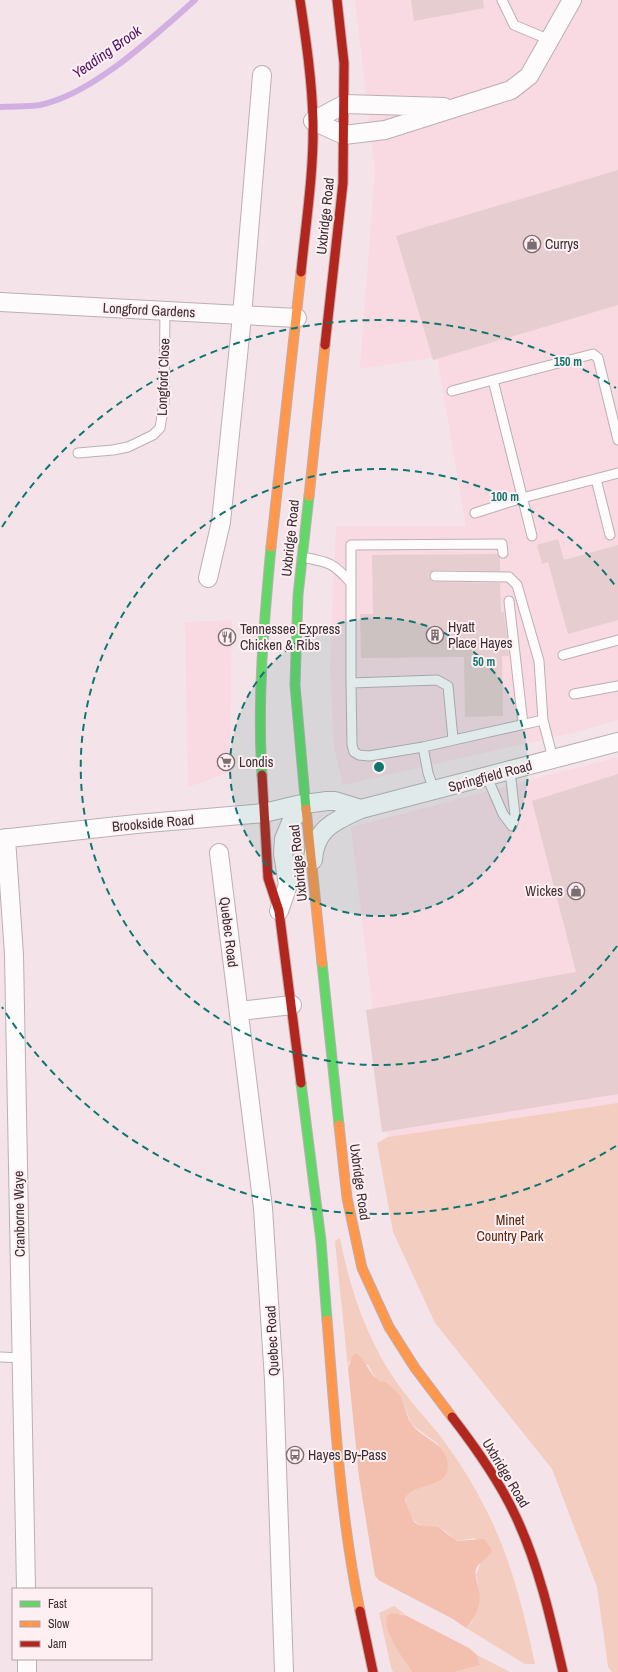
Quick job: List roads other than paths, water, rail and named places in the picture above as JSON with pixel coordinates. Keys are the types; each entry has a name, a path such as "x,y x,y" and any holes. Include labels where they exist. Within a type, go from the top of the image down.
{"main road":[{"name":"Uxbridge Road","path":"300,0 307,44 313,121 312,165 297,318 275,504 261,651 260,749 268,878 279,911 292,1005 322,1254 341,1486 352,1572 373,1672"},
{"name":"Uxbridge Road","path":"337,0 344,63 345,104 343,183 298,595 295,685 300,753 347,1198 362,1268 389,1327 415,1368 470,1440 494,1476 516,1517 533,1560 547,1606 563,1672"}],"street":[{"path":"313,121 344,135 385,130 511,90 529,76 572,0"},
{"path":"208,578 221,522 242,316 262,75"},
{"path":"313,121 345,104 459,107"},
{"name":"Longford Gardens","path":"0,302 297,318"},
{"name":"Springfield Road","path":"312,871 314,853 323,832 336,820 361,809 618,742"},
{"path":"279,911 288,885 283,853 284,838 292,820 306,804 335,801 361,809"},
{"name":"Brookside Road","path":"3,838 136,824 264,814 306,804"},
{"name":"Cranborne Waye","path":"3,838 14,956 23,1358 26,1588"},
{"name":"Quebec Road","path":"219,853 258,1159 268,1272 284,1672"},
{"path":"240,1011 292,1005"},
{"path":"27,1660 27,1672"}],"lane":[{"path":"502,0 514,25 550,40"},
{"name":"Longford Close","path":"78,453 128,447 153,435 160,428 164,402 165,310"},
{"path":"452,392 593,354 598,358 618,440"},
{"path":"493,380 532,536"},
{"path":"475,513 522,498 618,473"},
{"path":"596,479 610,535"},
{"path":"503,553 502,544 351,545 352,744 354,752 359,755 369,756 423,747 453,739 544,720"},
{"path":"302,557 330,563 339,569 351,582"},
{"path":"434,576 509,577 517,585 539,661 544,720 553,759"},
{"path":"509,601 523,724"},
{"path":"563,655 618,640"},
{"path":"351,684 437,680 443,682 448,686 450,695 453,739"},
{"path":"574,694 618,686"},
{"path":"423,747 428,772 434,790"},
{"path":"487,777 503,814 512,826 515,814 510,771"},
{"path":"0,1357 23,1358"}],"waterway":[{"name":"Yeading Brook","path":"0,107 40,105 60,99 81,89 122,62 195,0"}],"place":[{"name":"Currys","path":"532,244"},
{"name":"Hyatt Place Hayes","path":"435,635"},
{"name":"Tennessee Express Chicken & Ribs","path":"227,637"},
{"name":"Londis","path":"226,762"},
{"name":"Wickes","path":"576,891"},
{"name":"Hayes By-Pass","path":"295,1455"}],"park label":[{"name":"Minet Country Park","path":"510,1228"}]}
